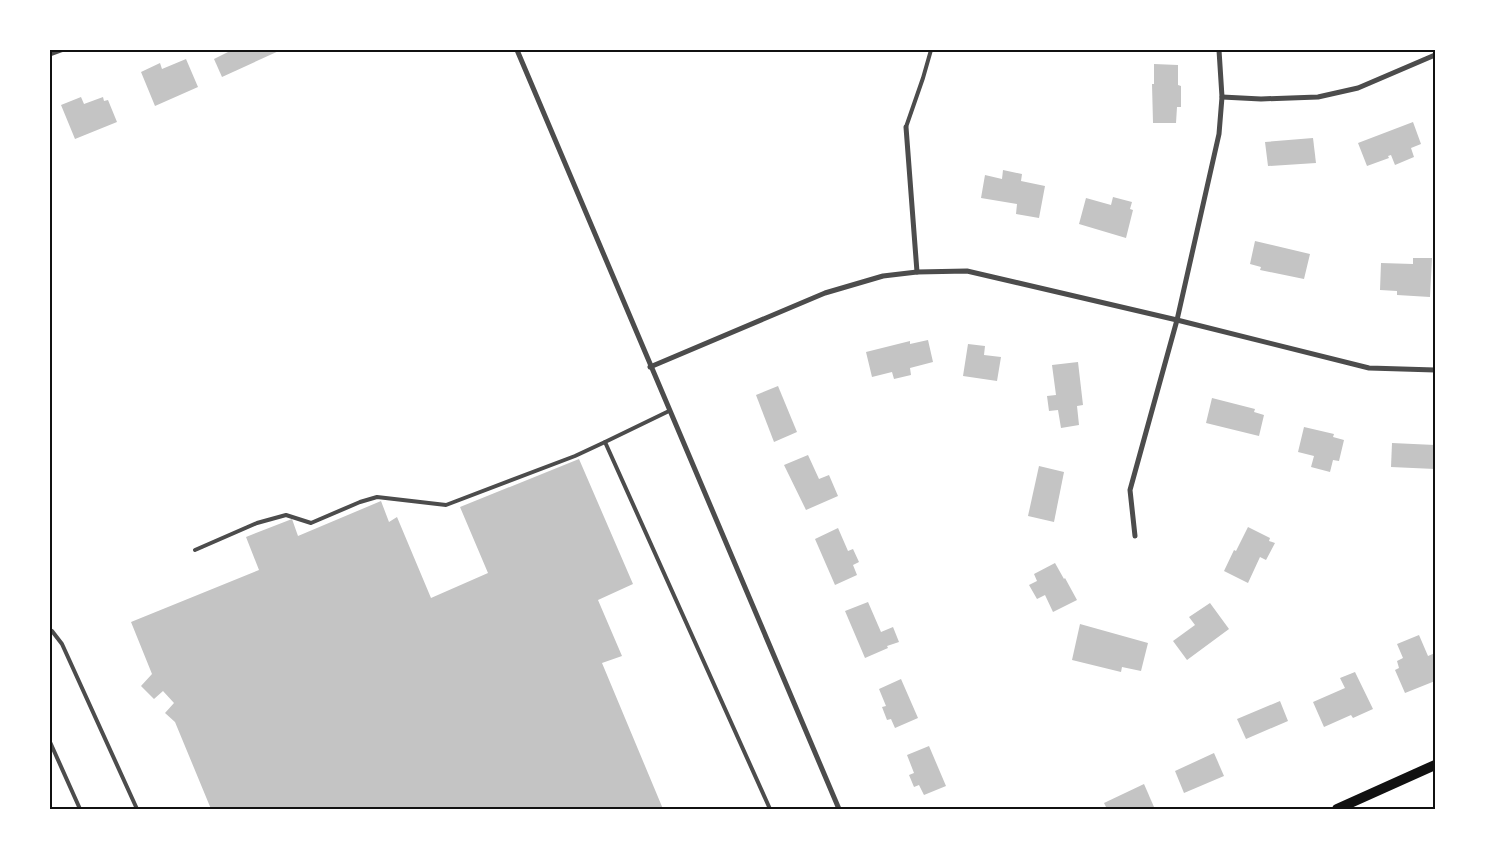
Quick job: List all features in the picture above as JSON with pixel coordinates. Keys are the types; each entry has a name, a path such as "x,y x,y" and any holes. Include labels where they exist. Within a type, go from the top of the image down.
{"main road":[{"path":"1337,809 1435,765"}],"street":[{"path":"50,54 61,50"},
{"path":"517,50 839,809"},
{"path":"1135,536 1130,490 1177,320 1219,134 1222,97 1219,50"},
{"path":"1222,97 1261,99 1318,97 1358,88 1435,55"},
{"path":"906,127 917,272"},
{"path":"650,366 825,293 883,276 917,272 967,271 1177,320 1370,368 1435,370"}],"lane":[{"path":"906,127 931,50"},
{"path":"195,550 257,523 286,515 311,523 360,502 377,497 446,505 575,456 669,411"},
{"path":"605,442 770,809"},
{"path":"50,630 62,644 137,809"},
{"path":"50,742 80,809"}],"building":[{"path":"232,50 281,50 222,77 214,59"},
{"path":"186,59 198,87 155,106 141,72 160,63 162,69"},
{"path":"1154,64 1178,65 1181,107 1177,107 1176,123 1153,123 1152,84 1154,84"},
{"path":"81,97 84,104 103,97 104,101 108,100 117,122 75,139 61,105"},
{"path":"1413,122 1421,144 1411,148 1414,157 1395,165 1391,155 1388,156 1389,158 1367,166 1358,143"},
{"path":"1313,138 1316,163 1268,166 1265,142"},
{"path":"1003,170 1022,174 1021,181 1045,186 1039,218 1016,214 1017,204 981,198 985,175 1002,179"},
{"path":"1113,197 1132,202 1130,209 1133,210 1126,238 1079,224 1086,198 1111,205"},
{"path":"1255,241 1310,254 1304,279 1260,270 1261,267 1250,264"},
{"path":"1413,258 1432,258 1430,297 1397,295 1397,291 1380,290 1381,263 1413,264"},
{"path":"928,340 933,362 910,368 911,375 894,379 892,372 872,377 866,352 910,341 910,344"},
{"path":"968,344 985,346 984,355 1001,357 997,381 963,376"},
{"path":"1078,362 1083,405 1077,406 1079,425 1061,428 1058,410 1049,411 1047,396 1056,395 1052,365"},
{"path":"778,386 797,432 774,442 756,395"},
{"path":"1212,398 1255,409 1254,412 1264,415 1259,436 1206,423"},
{"path":"1304,427 1334,434 1333,437 1344,440 1339,461 1333,460 1330,472 1311,467 1314,456 1298,452"},
{"path":"1392,443 1435,445 1435,469 1391,467"},
{"path":"808,455 819,479 829,475 838,496 806,510 784,465"},
{"path":"579,459 633,584 598,600 622,656 602,663 663,809 211,809 175,722 165,713 174,703 163,691 154,699 141,686 152,674 131,622 259,570 246,537 292,519 298,536 381,501 389,522 397,517 431,598 488,573 460,507"},
{"path":"1039,466 1064,472 1054,522 1028,516"},
{"path":"1248,527 1270,538 1269,541 1275,543 1266,560 1260,557 1248,583 1224,571"},
{"path":"838,528 848,551 853,549 859,562 853,565 857,575 835,585 815,539"},
{"path":"1055,563 1077,600 1053,612 1045,595 1037,599 1029,585 1037,581 1034,574"},
{"path":"868,602 881,632 893,627 899,642 865,658 845,611"},
{"path":"1210,603 1229,629 1187,660 1173,641 1195,625 1189,617"},
{"path":"1080,624 1148,643 1141,671 1122,667 1121,672 1072,660"},
{"path":"1419,635 1428,656 1435,653 1435,681 1405,693 1395,670 1399,668 1397,661 1403,658 1397,644"},
{"path":"1355,672 1373,709 1353,718 1351,715 1324,727 1313,702 1345,688 1340,678"},
{"path":"901,679 918,718 895,728 891,719 887,720 882,707 886,706 879,689"},
{"path":"1280,701 1288,721 1246,739 1237,719"},
{"path":"929,746 946,786 924,795 919,785 914,787 909,775 914,773 907,755"},
{"path":"1214,753 1224,776 1184,793 1175,771"},
{"path":"1144,784 1154,807 1150,809 1107,809 1104,803"}]}
